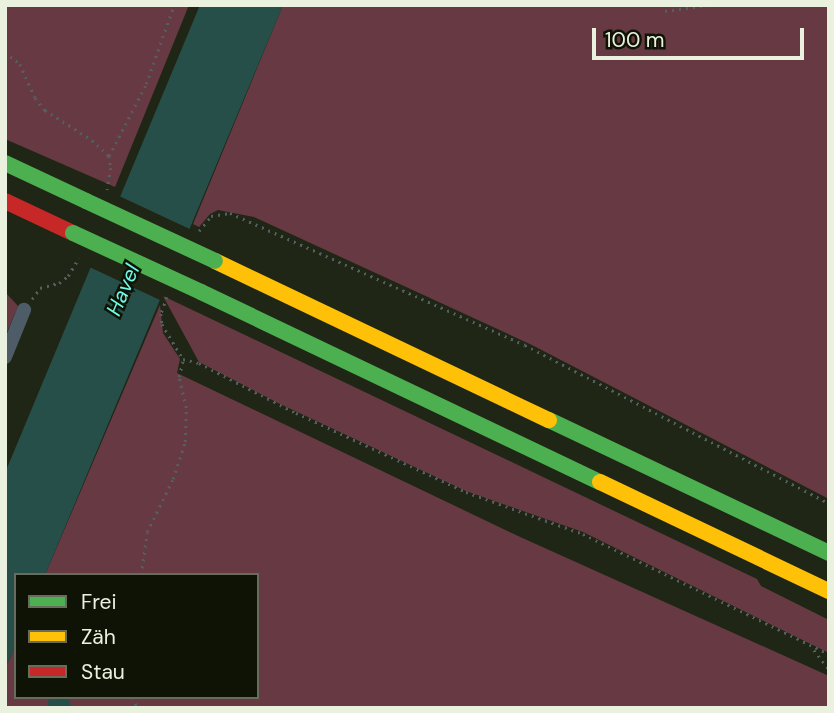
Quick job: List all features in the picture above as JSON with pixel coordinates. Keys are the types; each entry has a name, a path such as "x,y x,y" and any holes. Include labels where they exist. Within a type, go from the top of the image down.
{"highway":[{"path":"5,163 829,553"},
{"path":"5,201 829,592"}],"street":[{"path":"5,357 24,310"}],"path":[{"path":"5,52 20,64 35,98 46,110 92,140 109,156 146,84 174,5"},
{"path":"665,11 709,5"},
{"path":"198,233 211,216 230,213 525,345 829,503"},
{"path":"141,573 147,532 173,480 185,442 186,401 179,377 183,359 162,324 161,314 169,293"},
{"path":"183,359 198,363 466,492 583,534 829,654"},
{"path":"813,648 829,670"}],"shaded area":[{"path":"5,5 189,5 115,187 5,139"},
{"path":"283,5 829,5 829,499 532,345 254,217 218,210 210,214 199,227 193,224"},
{"path":"5,292 18,306 5,337"},
{"path":"163,296 757,579 761,586 829,620 829,653 583,532 466,491 278,403 199,362"},
{"path":"160,305 163,333 180,359 177,373 518,536 829,676 829,708 5,708 5,669 14,649 14,699 259,699 259,573 46,573"}],"water":[{"name":"Havel","path":"200,5 283,5 46,573 14,573 14,649 5,669 5,473"},
{"path":"49,699 69,699 72,708 47,708"}],"pier":[{"path":"117,195 194,231 161,301 84,265"}],"traffic: fast":[{"path":"5,163 86,201"},
{"path":"86,201 215,261"},
{"path":"73,233 201,292"},
{"path":"201,292 600,482"},
{"path":"549,420 829,553"}],"traffic: slow":[{"path":"215,261 549,420"},
{"path":"600,482 829,591"}],"traffic: jam":[{"path":"5,201 73,233"}]}
